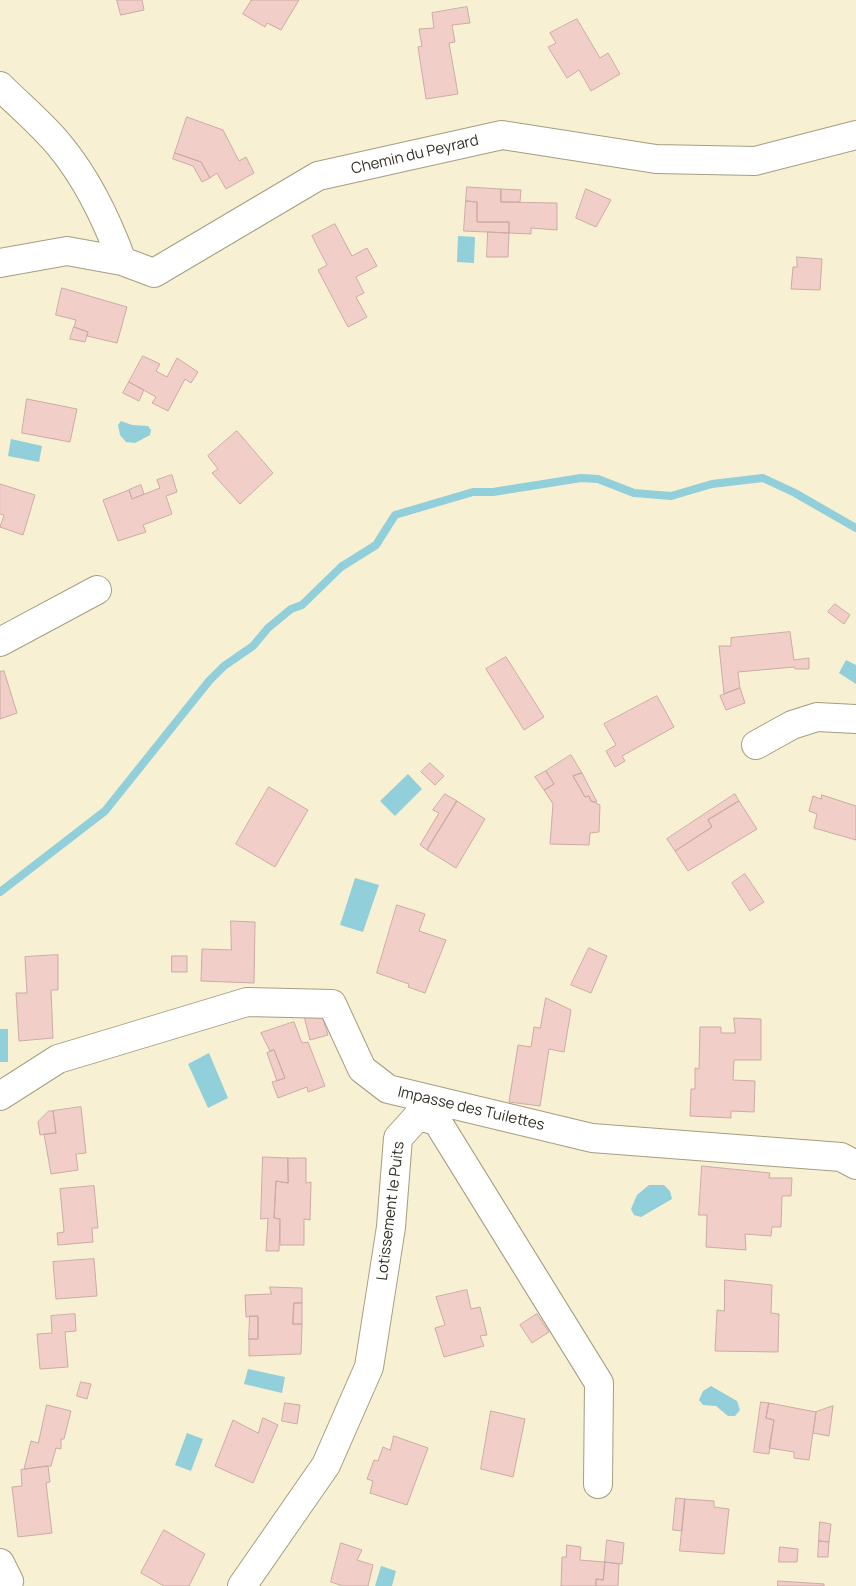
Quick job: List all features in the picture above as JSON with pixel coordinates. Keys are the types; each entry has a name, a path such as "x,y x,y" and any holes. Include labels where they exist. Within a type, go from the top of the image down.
{"street":[{"path":"0,86 60,146 80,175 108,224 122,261"},
{"name":"Chemin du Peyrard","path":"0,263 67,251 122,261 154,273 318,176 502,135 656,158 755,161 855,138"},
{"path":"0,642 97,590"},
{"path":"756,745 792,725 817,717 856,719"},
{"name":"Impasse des Tuilettes","path":"0,1096 58,1059 247,1002 332,1004 362,1069 388,1090 592,1138 841,1157 856,1164"},
{"name":"Lotissement le Puits","path":"242,1586 326,1465 369,1367 391,1227 398,1138 418,1116 437,1121 599,1383 598,1484"},
{"path":"0,1563 9,1581 5,1586"}],"water":[{"path":"458,236 475,237 474,263 457,262"},
{"path":"121,421 132,425 148,426 151,430 150,435 135,443 126,442 120,435 118,425"},
{"path":"11,439 42,446 39,462 8,456"},
{"path":"846,660 856,665 856,684 839,673"},
{"path":"408,774 422,789 395,816 380,801"},
{"path":"355,878 379,885 363,932 340,925"},
{"path":"0,1029 8,1029 8,1062 0,1062"},
{"path":"209,1053 228,1098 208,1108 188,1064"},
{"path":"649,1185 664,1185 670,1191 672,1199 641,1217 634,1215 631,1209 637,1195"},
{"path":"248,1369 285,1377 282,1393 244,1384"},
{"path":"711,1386 737,1401 740,1410 735,1416 728,1416 716,1406 703,1405 699,1400 703,1391"},
{"path":"187,1433 203,1439 191,1471 175,1465"},
{"path":"381,1566 396,1571 392,1586 375,1586"}],"building":[{"path":"117,0 142,0 144,10 121,15"},
{"path":"251,0 299,0 281,30 267,23 265,27 243,14"},
{"path":"467,7 470,23 452,25 455,42 449,43 458,94 426,99 418,47 422,46 419,29 434,28 432,13"},
{"path":"577,19 600,58 608,53 620,74 591,91 579,70 567,78 548,47 556,43 550,33"},
{"path":"187,117 223,130 239,161 246,157 254,173 226,189 217,173 210,178 201,162 175,153"},
{"path":"175,153 201,162 210,178 202,182 193,166 173,159"},
{"path":"467,187 501,189 501,202 557,203 557,230 531,228 531,234 509,233 509,222 477,222 477,202 466,201"},
{"path":"501,189 521,190 520,202 501,202"},
{"path":"586,189 611,200 596,227 576,218"},
{"path":"466,201 477,202 477,222 509,222 509,233 464,231"},
{"path":"335,224 352,256 367,248 377,266 356,277 364,293 356,297 367,317 348,327 318,270 327,265 312,236"},
{"path":"488,232 509,233 508,257 487,257"},
{"path":"797,257 822,259 820,290 791,289 793,267 797,267"},
{"path":"62,288 127,307 117,343 87,336 88,332 74,327 76,320 56,315"},
{"path":"74,327 88,332 85,342 70,339"},
{"path":"143,356 160,364 156,371 167,377 177,358 198,372 191,383 185,379 168,411 152,403 156,397 129,382"},
{"path":"129,382 144,390 139,401 123,393"},
{"path":"27,399 77,409 70,442 22,433"},
{"path":"237,431 273,473 240,504 212,473 218,469 208,456"},
{"path":"172,475 177,492 166,496 172,514 143,525 146,532 118,541 103,500 129,490 132,499 160,488 157,480"},
{"path":"0,484 35,495 23,535 0,527 4,515 0,514"},
{"path":"141,485 144,494 132,499 129,490"},
{"path":"835,604 850,615 844,624 828,612"},
{"path":"790,632 794,660 809,658 809,669 795,669 794,667 738,672 740,688 724,694 719,646 731,646 731,638"},
{"path":"506,657 544,717 524,730 486,669"},
{"path":"4,671 17,713 0,719 0,672"},
{"path":"740,688 745,703 726,710 720,696"},
{"path":"657,696 674,727 622,756 625,761 615,767 606,751 616,745 604,724"},
{"path":"571,755 582,773 573,776 585,797 589,796 591,801 600,805 599,832 590,833 589,845 550,844 553,804 544,790 554,784 546,771"},
{"path":"430,763 444,776 435,785 421,772"},
{"path":"546,771 554,784 544,790 535,777"},
{"path":"582,773 597,802 591,801 589,796 585,797 573,776"},
{"path":"269,787 308,810 275,867 236,844"},
{"path":"445,794 457,801 427,850 420,845 439,813 433,810"},
{"path":"735,794 739,801 708,820 712,827 675,851 667,839"},
{"path":"822,795 856,806 856,840 814,828 817,814 809,811 813,796 821,799"},
{"path":"457,801 485,819 456,868 427,850"},
{"path":"739,801 757,829 688,871 675,851 712,827 708,820"},
{"path":"745,874 764,902 750,911 732,883"},
{"path":"397,905 425,914 419,931 446,940 425,993 408,987 409,984 377,973"},
{"path":"231,921 255,922 254,983 201,981 202,949 231,950"},
{"path":"589,948 607,956 591,993 571,985"},
{"path":"58,955 58,990 51,990 53,1038 19,1041 16,993 27,993 25,957"},
{"path":"172,956 187,956 187,972 172,972"},
{"path":"546,998 571,1010 564,1052 549,1049 540,1106 509,1102 518,1045 531,1047 534,1027 540,1028"},
{"path":"320,1009 328,1035 310,1040 303,1012"},
{"path":"734,1018 761,1019 761,1060 734,1060 733,1080 755,1081 754,1112 731,1111 731,1118 690,1116 691,1089 695,1089 695,1068 699,1069 700,1027 721,1027 721,1033 735,1033"},
{"path":"294,1022 302,1043 308,1042 325,1086 308,1092 307,1087 278,1098 272,1082 285,1078 274,1050 270,1051 261,1033"},
{"path":"274,1050 285,1078 277,1081 267,1053"},
{"path":"81,1107 86,1153 76,1154 78,1170 51,1174 44,1134 56,1133 53,1111"},
{"path":"49,1111 53,1111 56,1133 40,1135 38,1122"},
{"path":"263,1157 288,1158 288,1183 276,1181 274,1218 280,1219 279,1251 266,1251 268,1218 261,1219"},
{"path":"288,1158 306,1158 306,1183 311,1182 310,1220 304,1219 304,1245 280,1245 280,1219 274,1218 276,1181 288,1183"},
{"path":"702,1166 770,1173 769,1178 792,1178 791,1196 782,1196 781,1227 772,1227 771,1236 745,1234 746,1250 706,1247 707,1215 699,1215"},
{"path":"94,1186 98,1228 92,1228 93,1242 58,1245 57,1233 64,1232 60,1189"},
{"path":"94,1259 97,1296 56,1299 53,1262"},
{"path":"725,1280 772,1285 771,1313 779,1314 778,1352 715,1351 717,1310 724,1311"},
{"path":"270,1287 302,1288 302,1303 294,1303 293,1324 302,1324 301,1354 249,1356 249,1339 258,1339 258,1316 246,1317 245,1295 271,1294"},
{"path":"467,1290 471,1309 480,1307 487,1335 480,1336 484,1346 444,1357 435,1328 445,1325 436,1297"},
{"path":"294,1303 302,1303 302,1324 293,1324"},
{"path":"75,1314 76,1331 65,1332 68,1367 40,1369 37,1334 52,1333 51,1316"},
{"path":"537,1314 549,1332 532,1343 520,1325"},
{"path":"250,1316 258,1316 258,1339 249,1339"},
{"path":"81,1382 91,1384 87,1399 77,1396"},
{"path":"761,1402 769,1403 766,1418 774,1420 769,1454 754,1452"},
{"path":"285,1403 300,1405 297,1424 282,1421"},
{"path":"769,1403 816,1412 809,1460 794,1458 794,1452 769,1448 774,1420 766,1418"},
{"path":"47,1405 71,1411 64,1439 61,1439 61,1449 56,1448 51,1466 24,1469 31,1441 38,1443"},
{"path":"833,1406 829,1436 813,1433 816,1412"},
{"path":"491,1411 525,1419 513,1477 481,1469"},
{"path":"263,1418 278,1425 253,1483 215,1466 233,1420 258,1433"},
{"path":"394,1436 428,1448 407,1505 370,1493 373,1481 367,1479 374,1460 378,1461 383,1447 390,1450"},
{"path":"48,1466 50,1482 46,1483 52,1533 18,1537 12,1487 22,1486 21,1470"},
{"path":"676,1498 685,1499 682,1531 673,1530"},
{"path":"685,1499 714,1501 714,1507 729,1509 724,1554 680,1551"},
{"path":"820,1522 831,1524 829,1542 819,1541"},
{"path":"164,1530 205,1554 189,1586 164,1586 141,1573"},
{"path":"607,1540 624,1543 622,1564 605,1562"},
{"path":"819,1541 829,1542 828,1557 818,1557"},
{"path":"341,1543 362,1550 357,1560 373,1565 368,1586 343,1586 331,1582"},
{"path":"567,1545 581,1547 580,1560 605,1562 603,1580 596,1579 596,1586 561,1586 562,1557 566,1557"},
{"path":"780,1547 798,1549 797,1562 779,1562"},
{"path":"605,1562 619,1564 618,1586 596,1586 596,1579 603,1580"},
{"path":"778,1581 824,1584 824,1586 778,1586"}],"waterway":[{"path":"0,892 105,811 209,681 224,666 253,646 268,628 291,609 302,605 341,567 376,545 395,515 473,492 493,492 581,478 598,479 634,493 671,496 712,484 763,478 795,493 856,528"}]}
